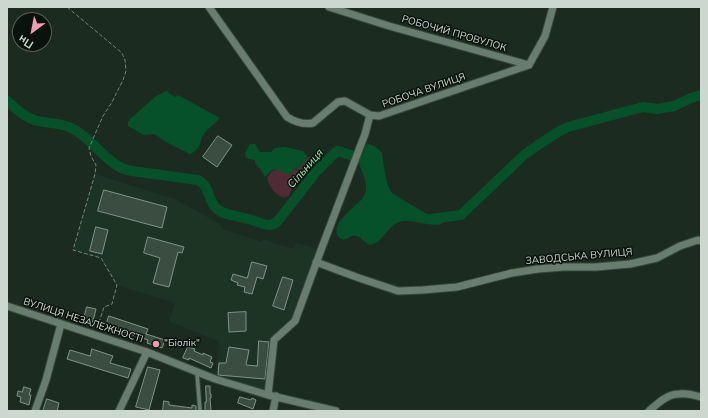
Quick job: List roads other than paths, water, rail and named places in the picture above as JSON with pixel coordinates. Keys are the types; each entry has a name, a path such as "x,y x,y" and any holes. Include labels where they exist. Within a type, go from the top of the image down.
{"street":[{"path":"209,7 287,117 296,122 308,124 313,123 338,102 345,101 370,115 365,134 295,321 274,340 268,395"},
{"name":"РОБОЧИЙ ПРОВУЛОК","path":"329,7 389,26 528,65"},
{"path":"528,65 545,36 553,7"},
{"name":"РОБОЧА ВУЛИЦЯ","path":"370,115 379,116 528,65"},
{"name":"ЗАВОДСЬКА ВУЛИЦЯ","path":"316,262 398,291 423,290 458,287 512,273 538,269 630,264 657,258 680,246 701,240"},
{"name":"ВУЛИЦЯ НЕЗАЛЕЖНОСТІ","path":"7,306 146,352 215,379 268,395 336,411"},
{"path":"35,411 46,380 61,324"},
{"path":"120,411 146,352"},
{"path":"649,411 665,398 674,394 701,397"},
{"path":"273,411 276,396"}],"lane":[{"path":"197,372 200,411"}],"waterway":[{"name":"Сільниця","path":"431,219 461,215 524,155 568,127 643,107 657,109 674,106 701,95"},
{"name":"Сільниця","path":"7,101 30,119 64,125 79,132 121,168 132,171 198,180 205,186 211,201 219,210 226,214 266,225 272,225 277,222 316,172 337,151 367,161 371,166"}],"place":[{"name":"\"Біолік\"","path":"156,344"}]}
